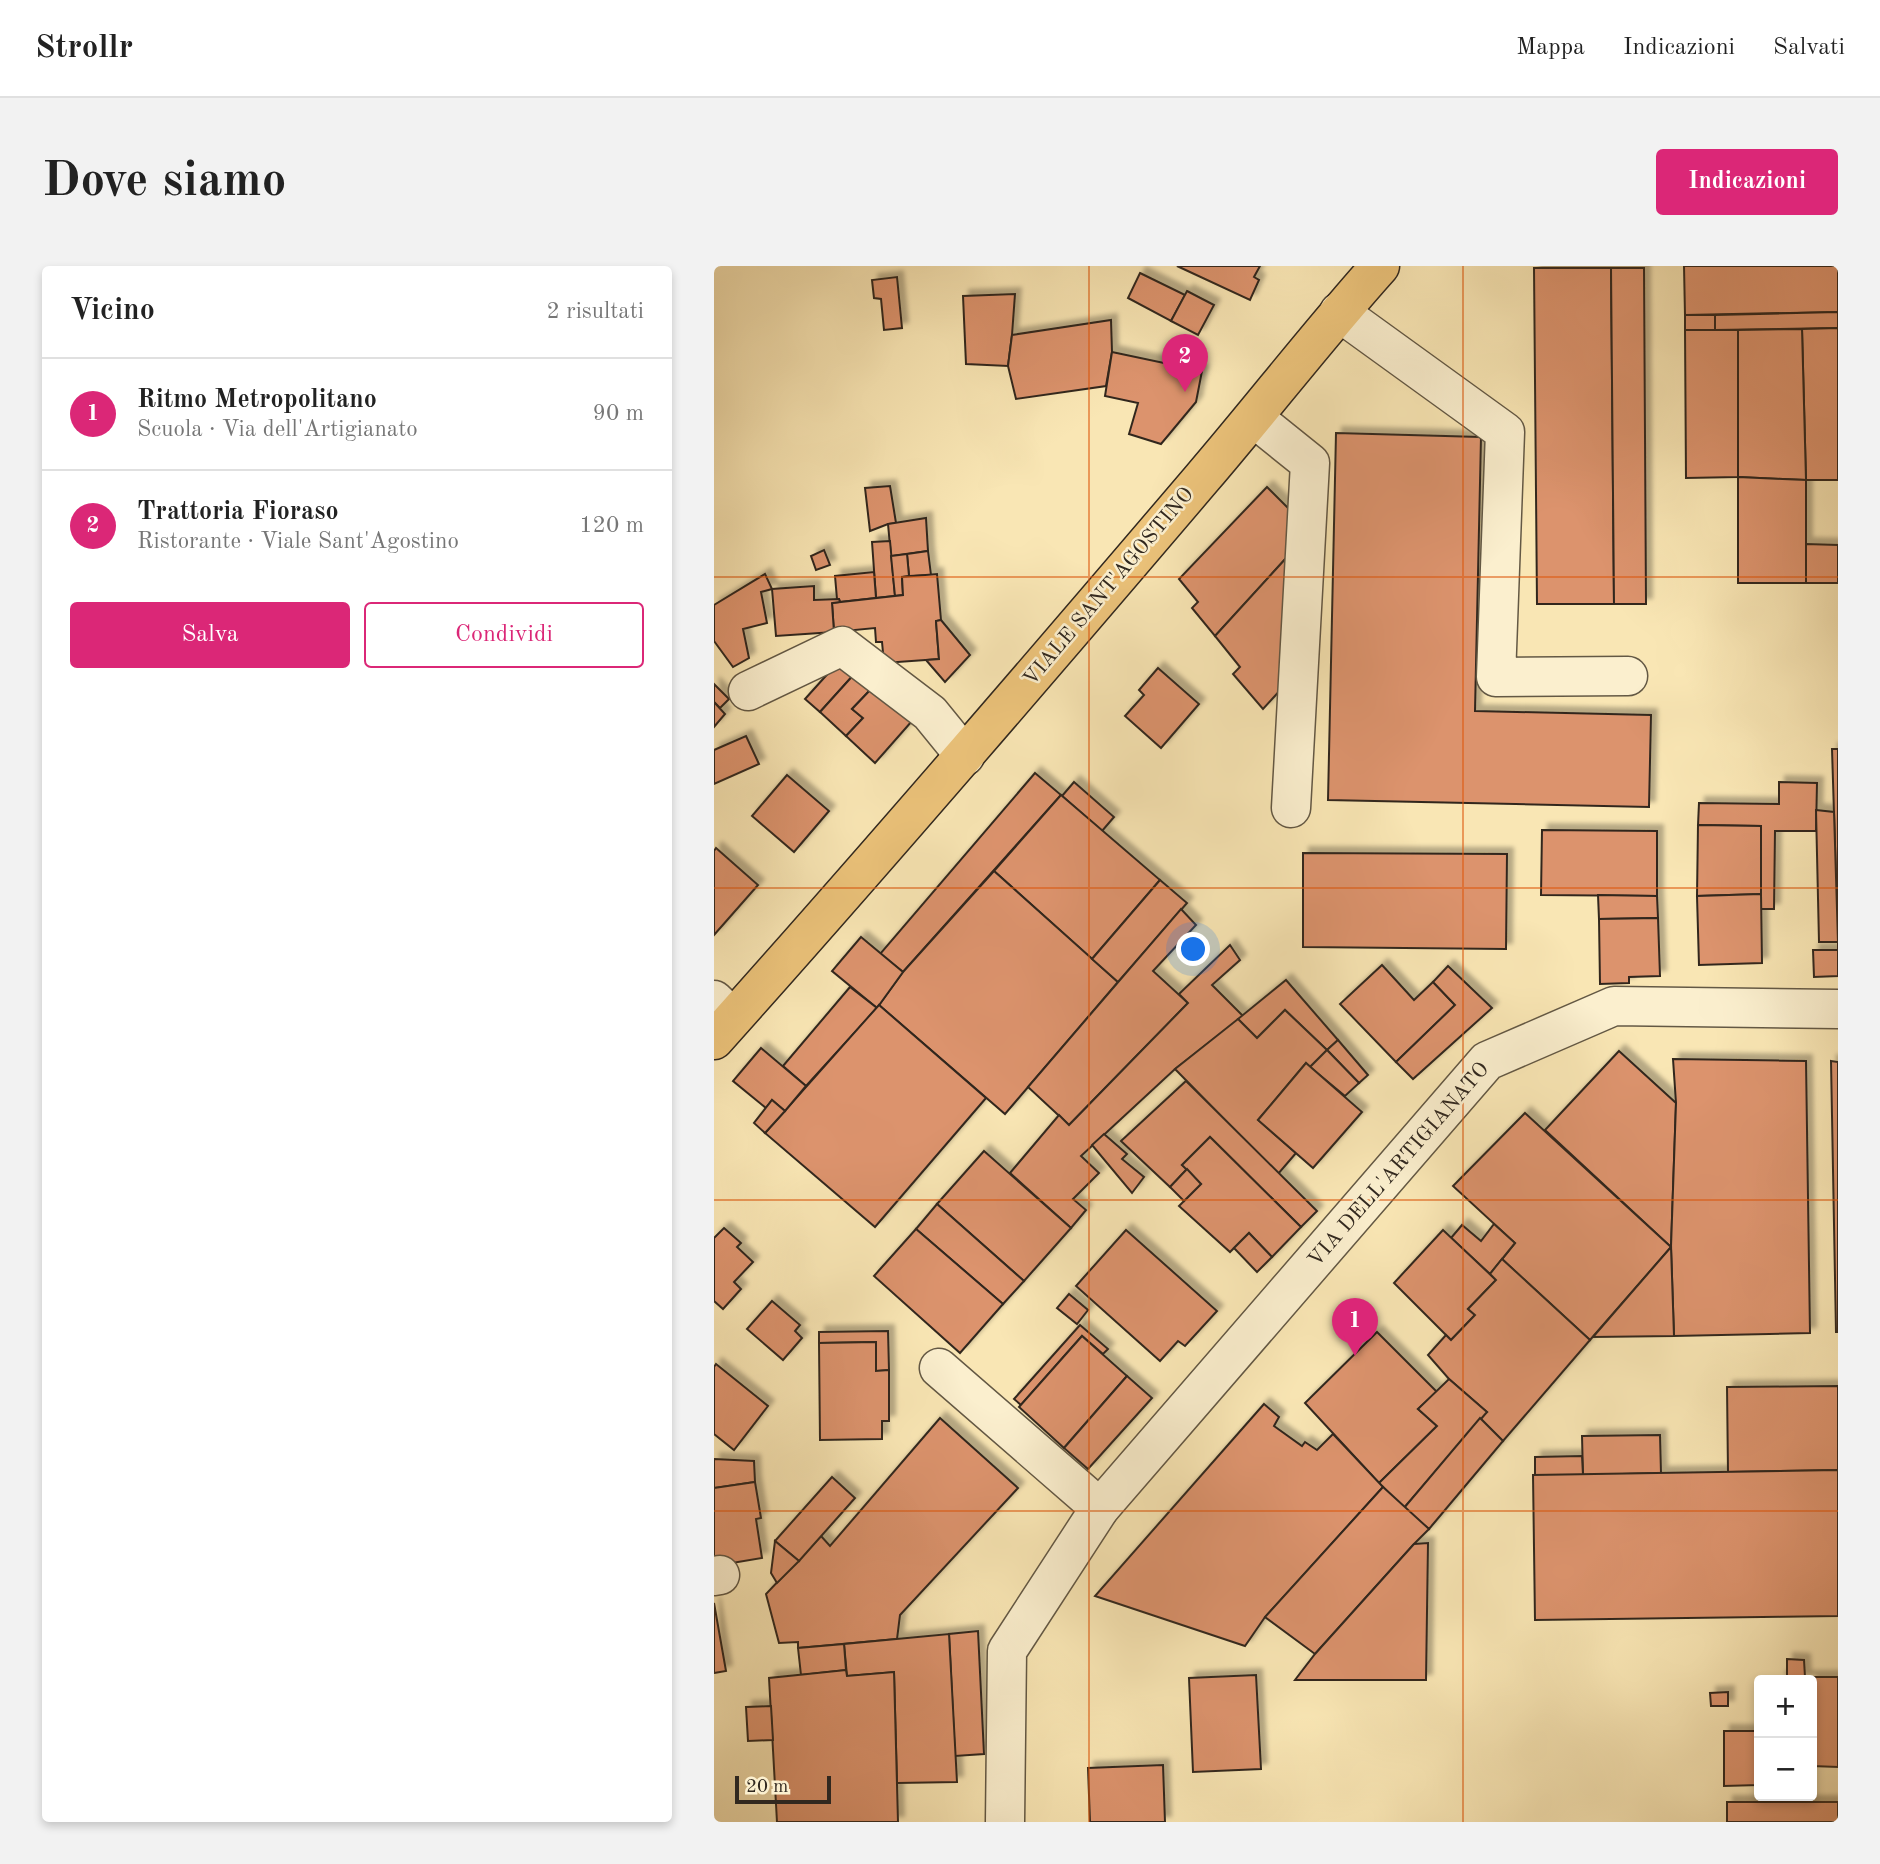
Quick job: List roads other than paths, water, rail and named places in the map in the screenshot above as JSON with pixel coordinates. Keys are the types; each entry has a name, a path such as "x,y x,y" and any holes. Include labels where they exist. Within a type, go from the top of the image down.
{"main road":[{"name":"VIALE SANT'AGOSTINO","path":"720,1019 965,756 1380,266"}],"street":[{"path":"1339,312 1505,432 1496,677 1628,676"},
{"path":"1254,418 1311,463 1291,808"},
{"path":"748,691 842,646 930,713 965,756"},
{"name":"VIA DELL'ARTIGIANATO","path":"1005,1822 1007,1651 1100,1508 1487,1061 1614,1006 1838,1009"},
{"path":"939,1368 1100,1508"}],"place":[{"name":"Trattoria Fioraso","path":"1185,392"},
{"name":"Ritmo Metropolitano","path":"1355,1356"}]}
